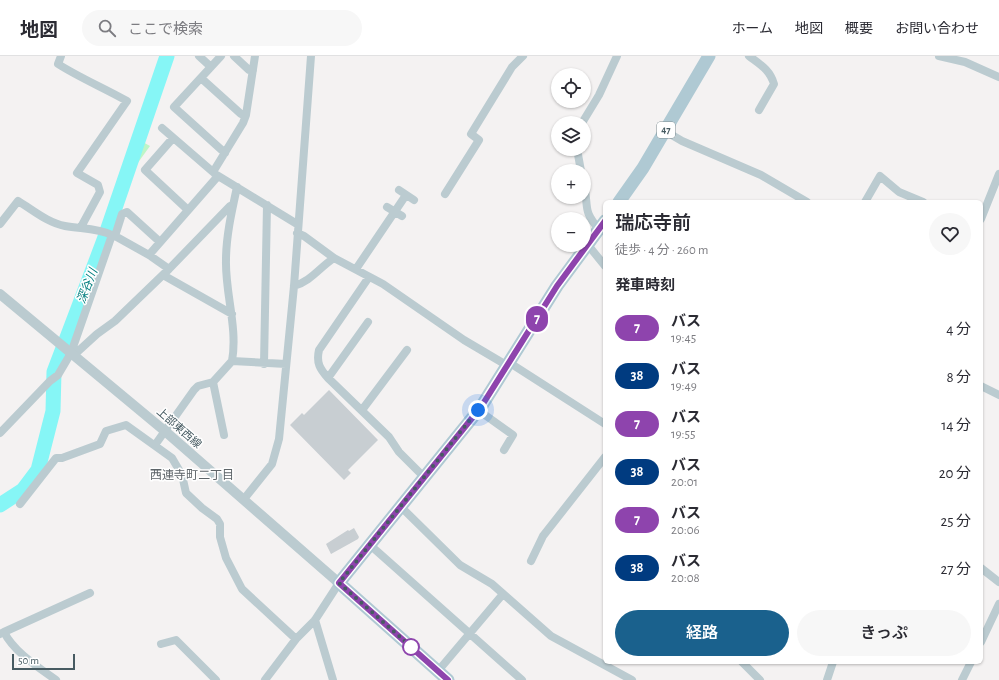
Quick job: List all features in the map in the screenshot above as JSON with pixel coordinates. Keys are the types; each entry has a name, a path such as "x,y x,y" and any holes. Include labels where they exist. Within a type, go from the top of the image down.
{"main road":[{"name":"47","path":"620,200 643,168 709,56"},
{"path":"591,241 602,225"},
{"path":"448,680 339,583 478,410 509,364 557,286 583,252"}],"street":[{"path":"60,56 58,64 127,101 77,173 98,185 100,192 81,227"},
{"path":"199,56 211,67"},
{"path":"221,56 174,107 225,153"},
{"path":"234,56 249,70 252,70"},
{"path":"149,255 188,210 216,174 225,153 243,123 246,115 255,56"},
{"path":"244,499 272,464 279,438 294,286 297,224 311,56"},
{"path":"445,194 479,140 470,134 512,68 523,56"},
{"path":"586,116 599,95 617,56"},
{"path":"749,56 772,74 774,84 759,110"},
{"path":"939,56 965,62 999,77"},
{"path":"201,78 241,114 246,115"},
{"path":"162,128 216,174 297,224"},
{"path":"665,131 682,141 761,175 804,200"},
{"path":"173,138 145,170 188,210"},
{"path":"983,213 999,174"},
{"path":"866,200 880,176 899,192 918,200"},
{"path":"155,445 166,432 194,390 198,386 217,380 232,361 232,314 226,260 233,205 237,187"},
{"path":"356,269 374,234 398,214 403,193 414,200"},
{"path":"0,224 18,201 49,220 65,226 81,227 110,234 149,255 166,272 232,314"},
{"path":"586,204 589,218 602,225"},
{"path":"72,353 115,321 166,272 230,206 233,205"},
{"path":"264,364 267,205"},
{"path":"387,207 398,214"},
{"path":"0,433 50,381 58,375 72,353 110,234 122,214 127,212 160,242"},
{"path":"297,233 304,236 334,258 383,284 464,340 509,364 603,423"},
{"path":"591,249 603,264"},
{"path":"294,286 305,283 324,264 334,258"},
{"path":"369,277 319,350 317,360 320,368 328,378 389,437 399,452 424,477"},
{"name":"上部東西線","path":"0,294 166,432 339,583"},
{"path":"328,378 368,322"},
{"path":"362,410 407,350"},
{"path":"232,361 264,364 286,364"},
{"path":"213,382 224,435"},
{"path":"983,387 999,395"},
{"path":"478,410 513,435 504,450"},
{"path":"20,504 56,458 62,458 100,444 106,431 126,424 172,458 177,464 186,493 202,508 217,518 220,524 220,537 226,558 242,589 296,639"},
{"path":"531,561 543,536 603,460"},
{"path":"400,506 460,565 492,584 551,636 632,680"},
{"path":"370,545 522,680"},
{"path":"983,570 999,582"},
{"path":"265,680 296,639 315,620 339,583"},
{"path":"56,680 24,656 2,633 90,593"},
{"path":"438,671 503,594"},
{"path":"983,638 999,604"},
{"path":"315,620 333,680"},
{"path":"161,644 176,640 216,680"},
{"path":"744,664 760,680"},
{"path":"827,680 832,664"},
{"path":"962,680 970,664"}],"green space":[{"path":"141,141 150,146 137,164"}],"building":[{"path":"329,390 378,440 348,470 351,473 344,480 290,425 302,413 304,415"},
{"path":"354,528 359,537 358,539 331,554 326,544 348,530 349,531"}],"waterway":[{"name":"深谷川","path":"0,505 23,490 38,470 53,411 54,372 104,240 167,56"}],"bus line":[{"name":"7","path":"448,680 339,583 481,407 557,286 603,224"}],"district":[{"name":"西連寺町二丁目","path":"192,475"}],"route":[{"path":"411,647 416,651 339,583 478,410"}]}
